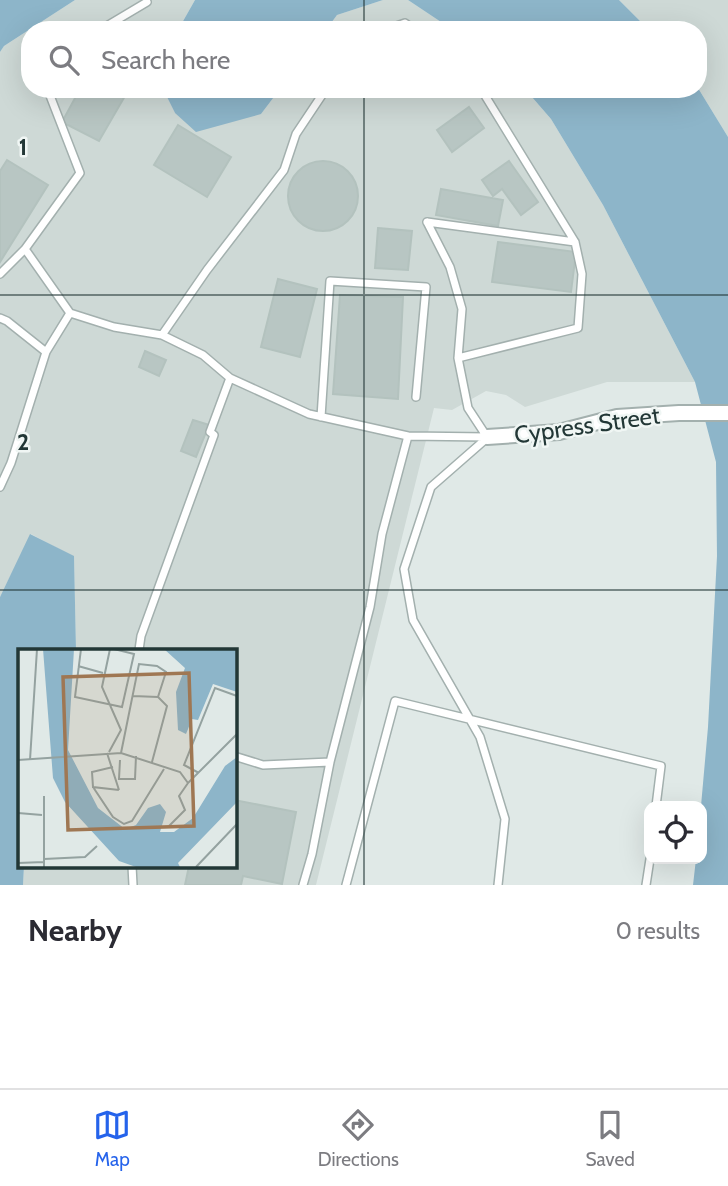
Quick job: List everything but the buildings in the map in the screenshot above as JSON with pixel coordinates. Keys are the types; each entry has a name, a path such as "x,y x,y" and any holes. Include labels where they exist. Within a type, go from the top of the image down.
{"street":[{"name":"Cypress Street","path":"487,437 559,432 617,417 728,413"}],"lane":[{"path":"115,21 147,2"},
{"path":"0,274 25,249 80,173 51,98"},
{"path":"162,335 207,270 284,170 296,134 320,98"},
{"path":"458,358 578,328 582,274 575,242 487,98"},
{"path":"487,437 468,408 458,358 462,309 450,267 426,222 575,242"},
{"path":"25,249 70,313 114,327 162,335 203,355 230,378 309,414 408,436 487,437"},
{"path":"321,417 330,281 426,287 416,397"},
{"path":"0,487 11,463 46,352 70,313"},
{"path":"0,318 46,352"},
{"path":"139,649 141,636 214,435 210,432 230,378"},
{"path":"303,885 312,854 330,762 370,607 382,534 408,436"},
{"path":"487,437 431,487 404,569 413,620 480,737 505,819 498,885"},
{"path":"346,885 395,701 661,766 657,801"},
{"path":"236,758 263,765 330,762"},
{"path":"646,885 649,864"},
{"path":"132,867 133,885"}],"shaded area":[{"path":"75,0 195,0 183,21 43,21"},
{"path":"383,0 408,0 440,21 333,21 337,15"},
{"path":"619,0 728,0 728,137 704,98 707,98 707,21 640,21"},
{"path":"21,35 21,98 168,98 175,113 261,114 273,98 533,98 551,119 603,205 695,382 607,382 525,407 506,395 486,391 452,410 434,408 316,885 23,885 24,867 236,867 236,649 76,649 74,557 31,534 0,597 0,52 4,46"}],"water":[{"path":"0,0 75,0 43,21 21,21 21,35 4,46 0,52"},
{"path":"195,0 383,0 337,15 333,21 183,21"},
{"path":"408,0 619,0 640,21 440,21"},
{"path":"168,98 273,98 261,114 196,132 175,113"},
{"path":"533,98 704,98 728,137 728,885 693,885 695,864 707,864 707,801 701,801 717,556 716,462 695,382 603,205 551,119"},
{"path":"30,534 74,556 76,649 18,649 18,867 24,867 23,885 0,885 0,597"}]}
